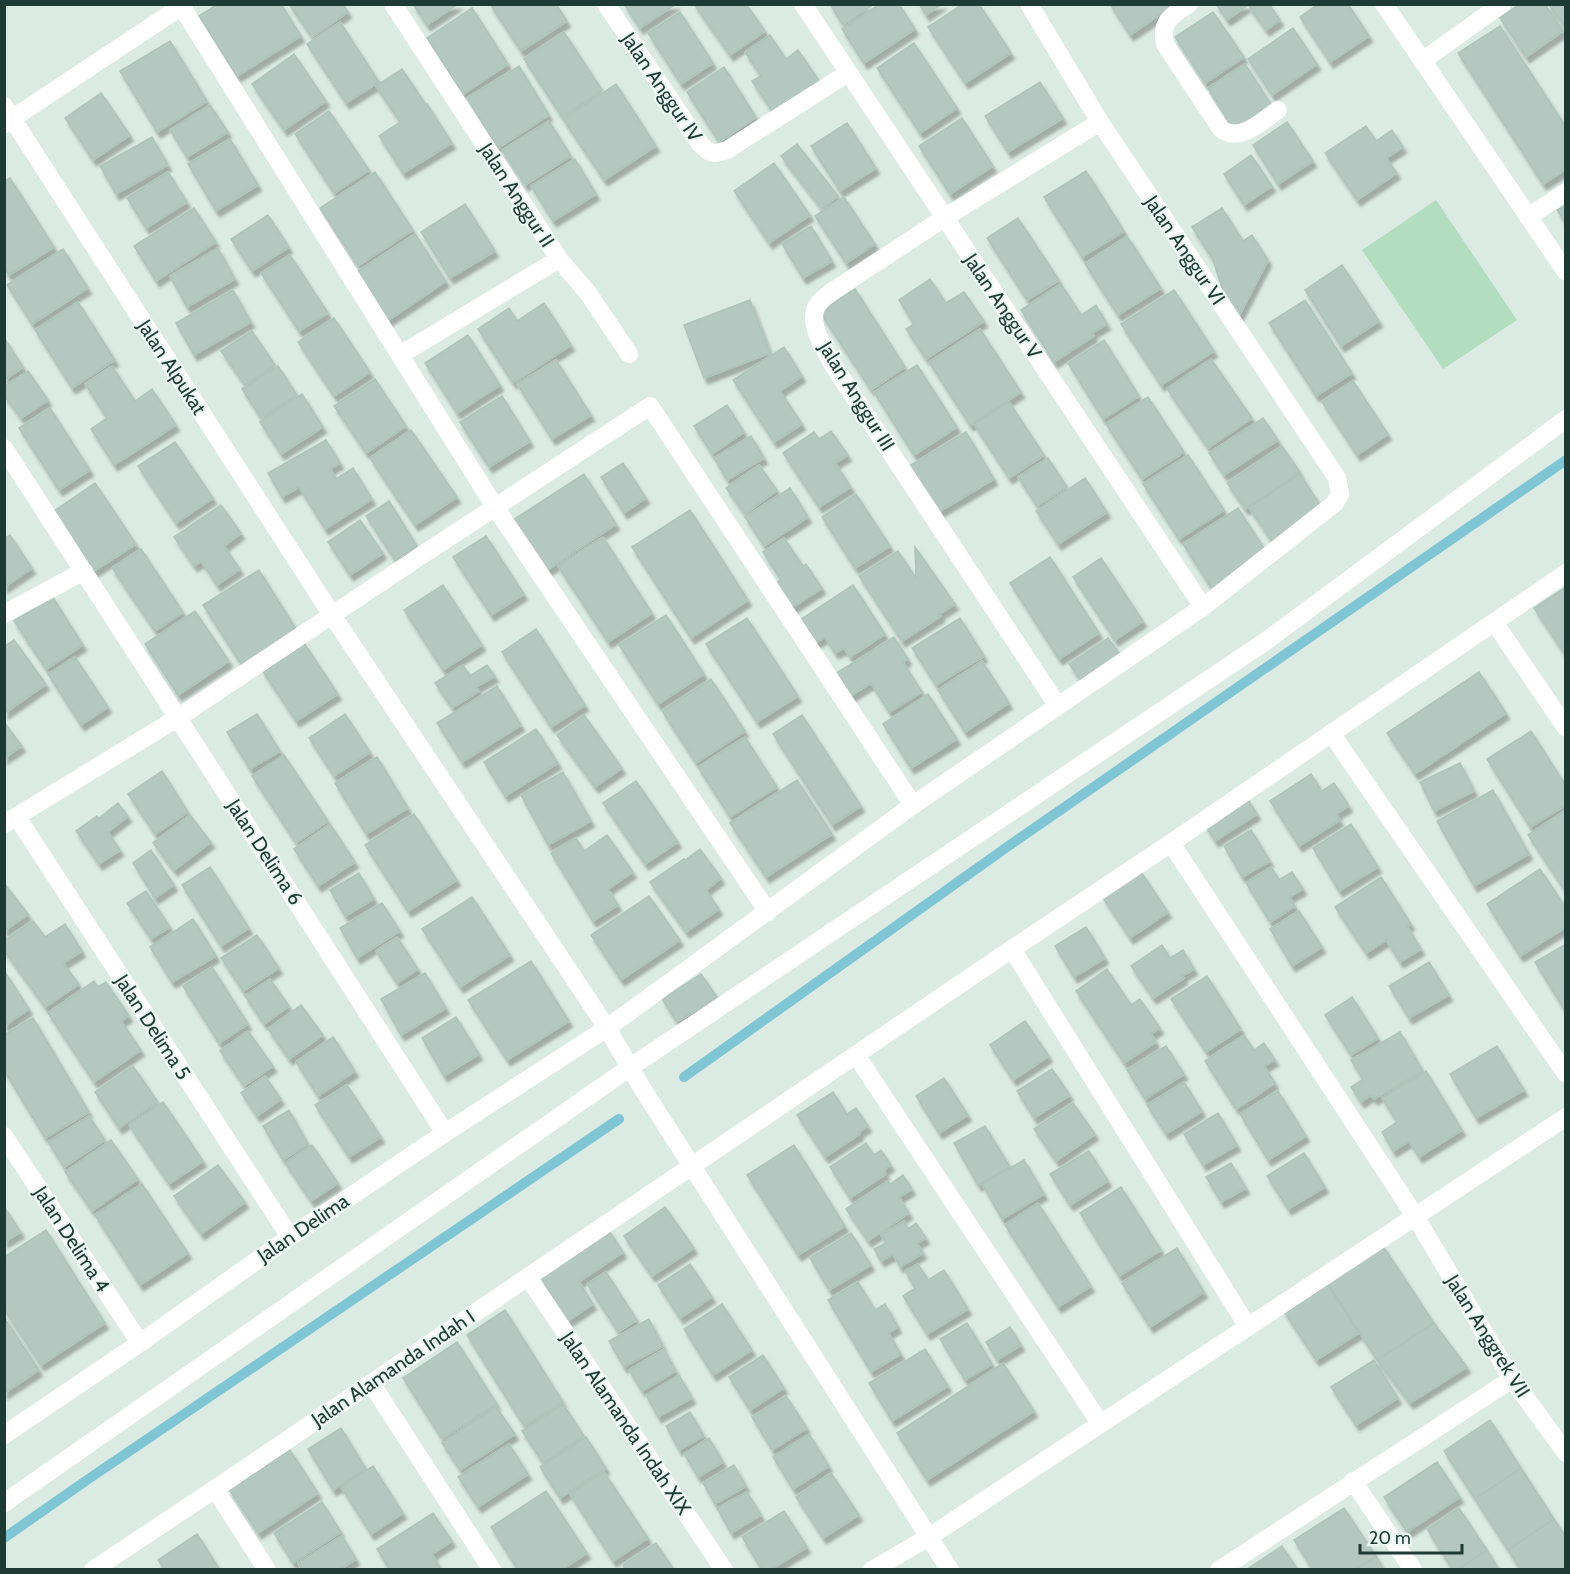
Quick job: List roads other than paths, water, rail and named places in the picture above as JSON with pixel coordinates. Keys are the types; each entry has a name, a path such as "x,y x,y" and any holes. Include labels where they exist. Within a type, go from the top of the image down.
{"street":[{"name":"Jalan Anggur II","path":"393,4 559,260 400,355"},
{"name":"Jalan Anggur IV","path":"606,4 700,144 713,154 727,150 848,74"},
{"name":"Jalan Anggur V","path":"803,4 1203,607"},
{"name":"Jalan Anggur VI","path":"1029,4 1100,122 1336,478 1340,494"},
{"path":"1189,4 1168,20 1163,34 1165,44 1221,129 1228,134 1244,132 1278,110"},
{"path":"1384,4 1566,272"},
{"path":"1422,61 1502,4"},
{"path":"7,116 182,5 495,507 768,912"},
{"name":"Jalan Alpukat","path":"7,116 332,615 607,1028 629,1068 950,1569"},
{"name":"Jalan Anggur III","path":"1058,706 833,365 821,344 813,316 818,304 830,293 944,218 1100,122"},
{"path":"1528,217 1566,192"},
{"path":"559,260 588,293 629,354"},
{"path":"11,820 179,717 650,406 913,805"},
{"path":"4,1503 629,1068 1266,641 1566,418"},
{"name":"Jalan Delima 6","path":"4,448 445,1133"},
{"name":"Jalan Delima","path":"4,1435 290,1237 607,1028 913,805 1203,607 1335,503 1340,494"},
{"path":"4,614 84,571"},
{"name":"Jalan Alamanda Indah I","path":"93,1569 1171,843 1566,573"},
{"path":"1494,622 1566,728"},
{"path":"1331,733 1566,1074"},
{"name":"Jalan Delima 5","path":"11,820 290,1237"},
{"name":"Jalan Anggrek VII","path":"1171,843 1415,1216 1512,1379 1566,1453"},
{"path":"1012,949 1248,1327"},
{"path":"856,1055 1100,1423"},
{"path":"872,1569 929,1537 1566,1117"},
{"name":"Jalan Delima 4","path":"4,1136 140,1343"},
{"name":"Jalan Alamanda Indah XIX","path":"528,1277 724,1569"},
{"path":"1219,1569 1512,1379"},
{"path":"371,1383 492,1569"},
{"path":"1353,1482 1413,1569"},
{"path":"215,1489 267,1569"}],"waterway":[{"path":"684,1077 1007,847 1566,460"},
{"path":"4,1538 619,1119"}]}
